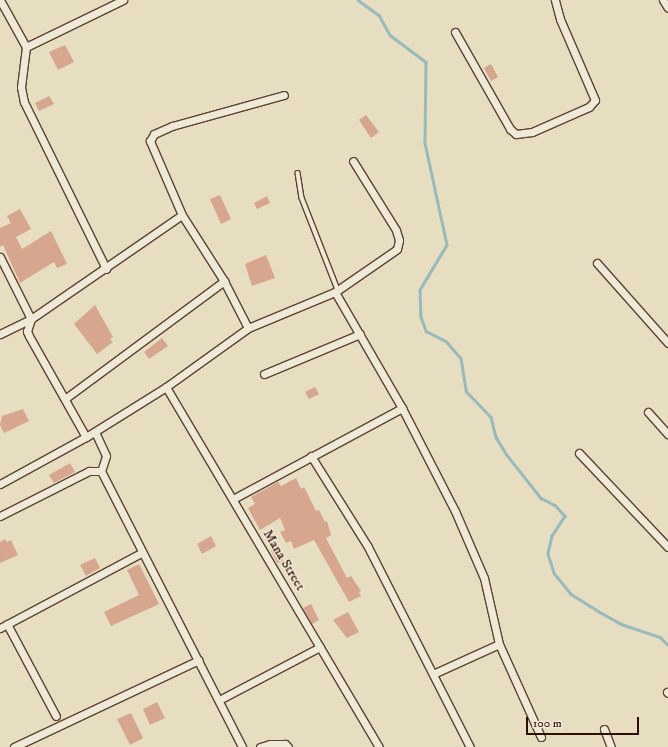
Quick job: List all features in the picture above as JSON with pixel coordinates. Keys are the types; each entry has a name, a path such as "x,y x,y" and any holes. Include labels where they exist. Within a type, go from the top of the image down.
{"street":[{"path":"0,0 26,47 21,87 24,102 106,269"},
{"path":"455,32 510,129 516,134 532,132 590,107 595,100 560,19 556,0"},
{"path":"663,0 668,8"},
{"path":"26,47 120,1"},
{"path":"248,328 224,281 182,215 150,141 152,136 218,111 284,95"},
{"path":"0,484 95,432 166,388 248,328 336,291 397,249 399,240 353,161"},
{"path":"0,334 31,319 106,269 182,215"},
{"path":"0,257 31,319 27,331 29,336 66,398 86,437"},
{"path":"597,263 668,343"},
{"path":"66,398 224,281"},
{"path":"336,291 402,408 455,511 484,578 499,644 541,737"},
{"path":"264,374 360,334"},
{"name":"Mana Street","path":"166,388 379,747"},
{"path":"233,499 402,408"},
{"path":"648,412 668,434"},
{"path":"95,432 106,456 100,470"},
{"path":"579,453 668,547"},
{"path":"311,456 368,547 470,747"},
{"path":"0,516 89,471 100,470"},
{"path":"100,470 199,660 242,747"},
{"path":"0,628 142,553"},
{"path":"7,624 56,716"},
{"path":"432,674 499,644"},
{"path":"219,700 320,647"},
{"path":"14,747 199,660"},
{"path":"604,729 611,747"},
{"path":"260,747 270,744 285,744 288,747"}],"lane":[{"path":"298,173 302,198 336,291"}],"building":[{"path":"65,45 74,62 58,70 49,52"},
{"path":"491,64 498,77 491,81 484,68"},
{"path":"49,96 54,104 39,111 35,103"},
{"path":"366,115 379,132 371,138 359,120"},
{"path":"220,195 231,219 221,224 210,199"},
{"path":"267,196 270,203 257,209 254,203"},
{"path":"20,209 31,229 16,237 22,249 51,231 67,264 57,268 54,262 20,283 3,245 0,247 0,228 11,223 7,216"},
{"path":"266,255 275,278 252,286 245,264"},
{"path":"95,305 113,337 110,339 113,342 97,354 74,324"},
{"path":"162,338 168,346 149,359 144,352"},
{"path":"315,387 319,394 309,399 305,392"},
{"path":"23,409 29,421 4,433 0,425 2,416"},
{"path":"70,463 75,472 54,483 49,475"},
{"path":"296,478 301,489 304,487 316,511 319,510 325,522 327,521 331,535 326,538 347,578 351,576 361,591 359,592 361,596 349,602 314,540 294,549 291,541 286,543 280,532 285,530 280,518 260,530 248,508 255,504 251,497 278,482 281,486"},
{"path":"211,536 216,546 202,554 197,544"},
{"path":"5,539 7,542 11,540 18,555 0,563 0,542"},
{"path":"277,548 283,561 277,563 271,550"},
{"path":"95,558 100,568 86,576 80,565"},
{"path":"139,564 159,604 111,626 104,612 139,595 127,570"},
{"path":"311,604 319,620 312,624 303,608"},
{"path":"348,612 359,632 347,638 333,620"},
{"path":"157,702 165,718 150,725 143,709"},
{"path":"131,713 143,738 130,745 117,719"}],"waterway":[{"path":"358,0 379,15 390,35 426,62 425,143 447,245 420,290 421,317 426,331 446,341 461,358 466,391 491,417 496,437 507,455 541,498 555,505 565,516 552,536 548,554 554,573 571,594 621,624 660,637 668,645"}]}
